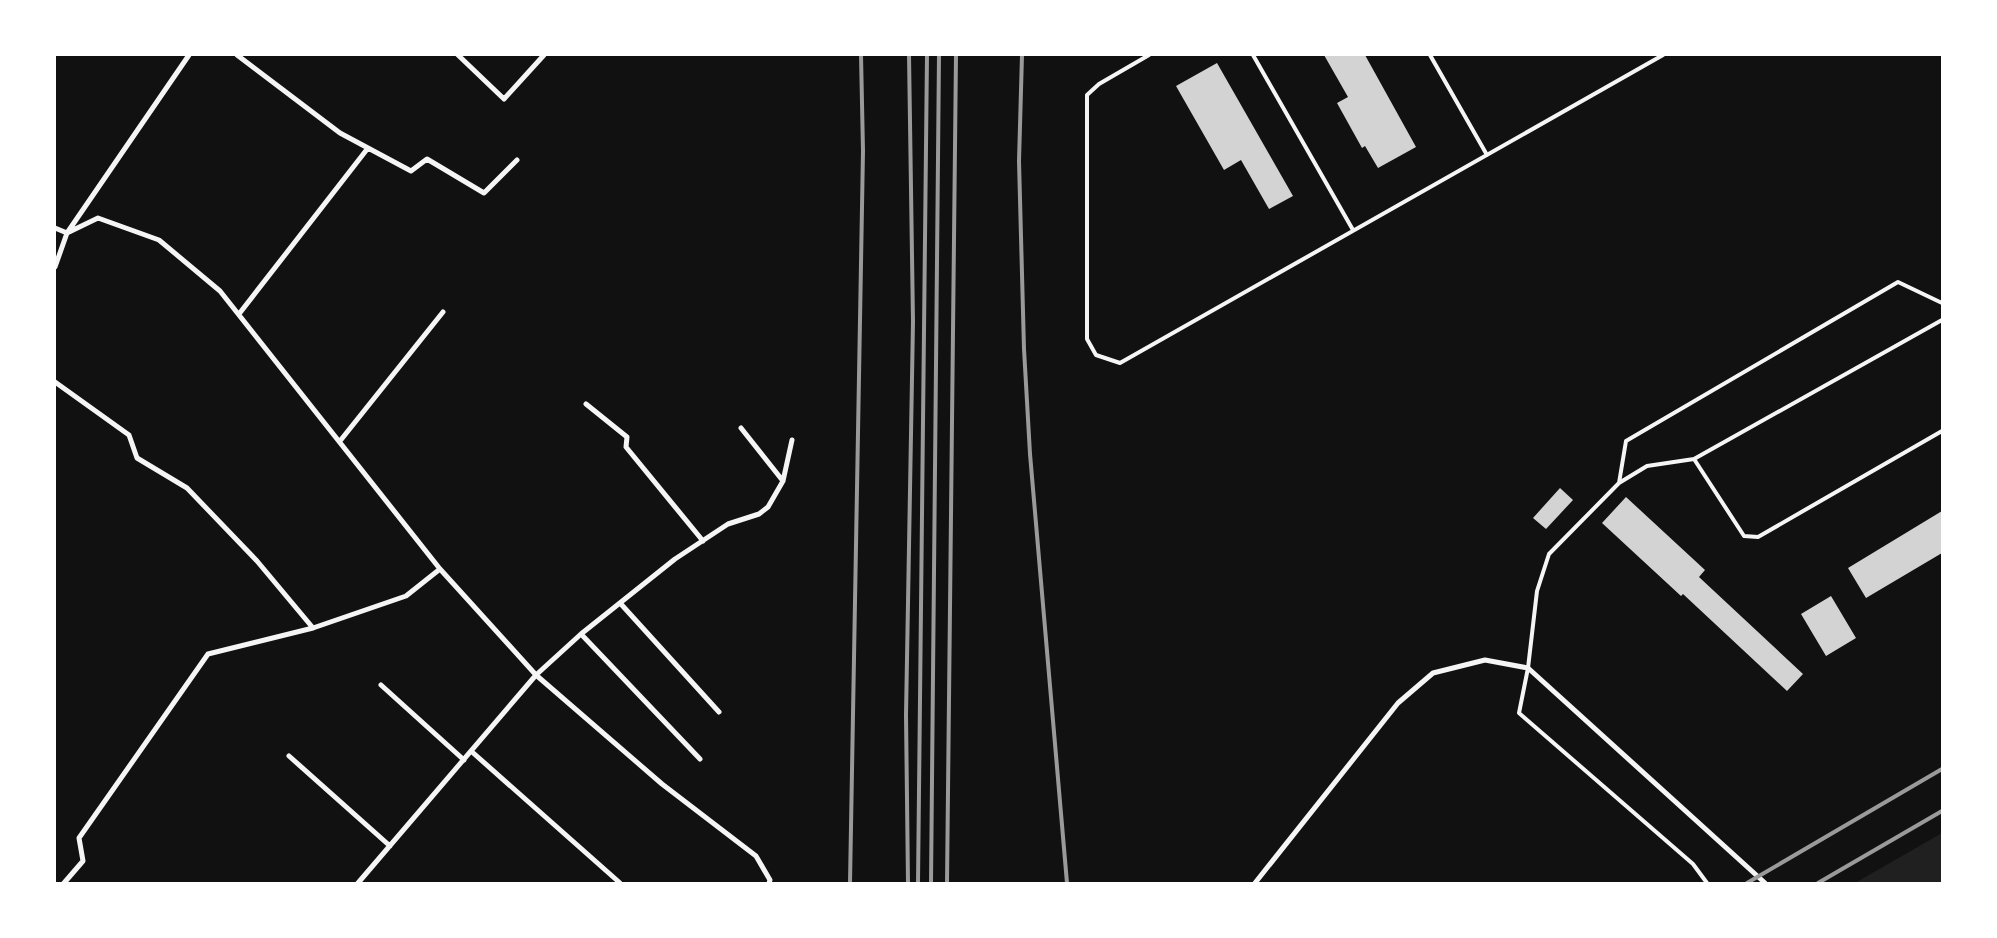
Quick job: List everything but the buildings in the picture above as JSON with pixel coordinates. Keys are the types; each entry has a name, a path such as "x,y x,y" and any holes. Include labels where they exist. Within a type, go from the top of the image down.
{"street":[{"path":"55,267 67,233 189,55"},
{"path":"237,55 340,133 411,172 427,160 484,193 517,160"},
{"path":"458,55 504,98 544,55"},
{"path":"239,314 368,148"},
{"path":"55,228 67,233 98,218 159,240 220,291 340,440 440,569 536,675 662,784 756,856 770,880 769,883"},
{"path":"340,440 443,312"},
{"path":"55,382 129,435 137,458 187,488 257,561 313,628"},
{"path":"586,404 627,437 626,447 703,540"},
{"path":"741,428 783,481"},
{"path":"358,883 536,675 581,634 675,559 728,524 759,514 768,507 783,481 792,440"},
{"path":"64,883 83,861 79,838 208,654 313,628 406,596 440,569"},
{"path":"620,603 719,712"},
{"path":"581,634 700,759"},
{"path":"1254,883 1398,703 1433,673 1485,660 1528,668 1765,883"},
{"path":"380,685 464,760"},
{"path":"471,752 620,883"},
{"path":"289,756 390,846"}],"lane":[{"path":"1149,55 1098,84 1087,95 1087,339 1096,355 1120,363 1663,55"},
{"path":"1253,55 1353,230"},
{"path":"1430,55 1487,155"},
{"path":"1619,483 1626,441 1898,282 1942,303"},
{"path":"1707,883 1693,864 1518,713 1528,668 1537,591 1549,554 1619,483 1647,466 1694,459 1942,320"},
{"path":"1694,459 1744,536 1758,537 1942,431"}],"shaded area":[{"path":"1942,833 1942,883 1855,883"}],"railway":[{"path":"850,883 863,151 861,55"},
{"path":"908,883 906,715 913,322 909,55"},
{"path":"918,883 927,55"},
{"path":"931,883 939,55"},
{"path":"947,883 956,55"},
{"path":"1022,55 1019,161 1024,349 1030,454 1067,883"},
{"path":"1747,883 1942,769"},
{"path":"1818,883 1942,811"}]}
